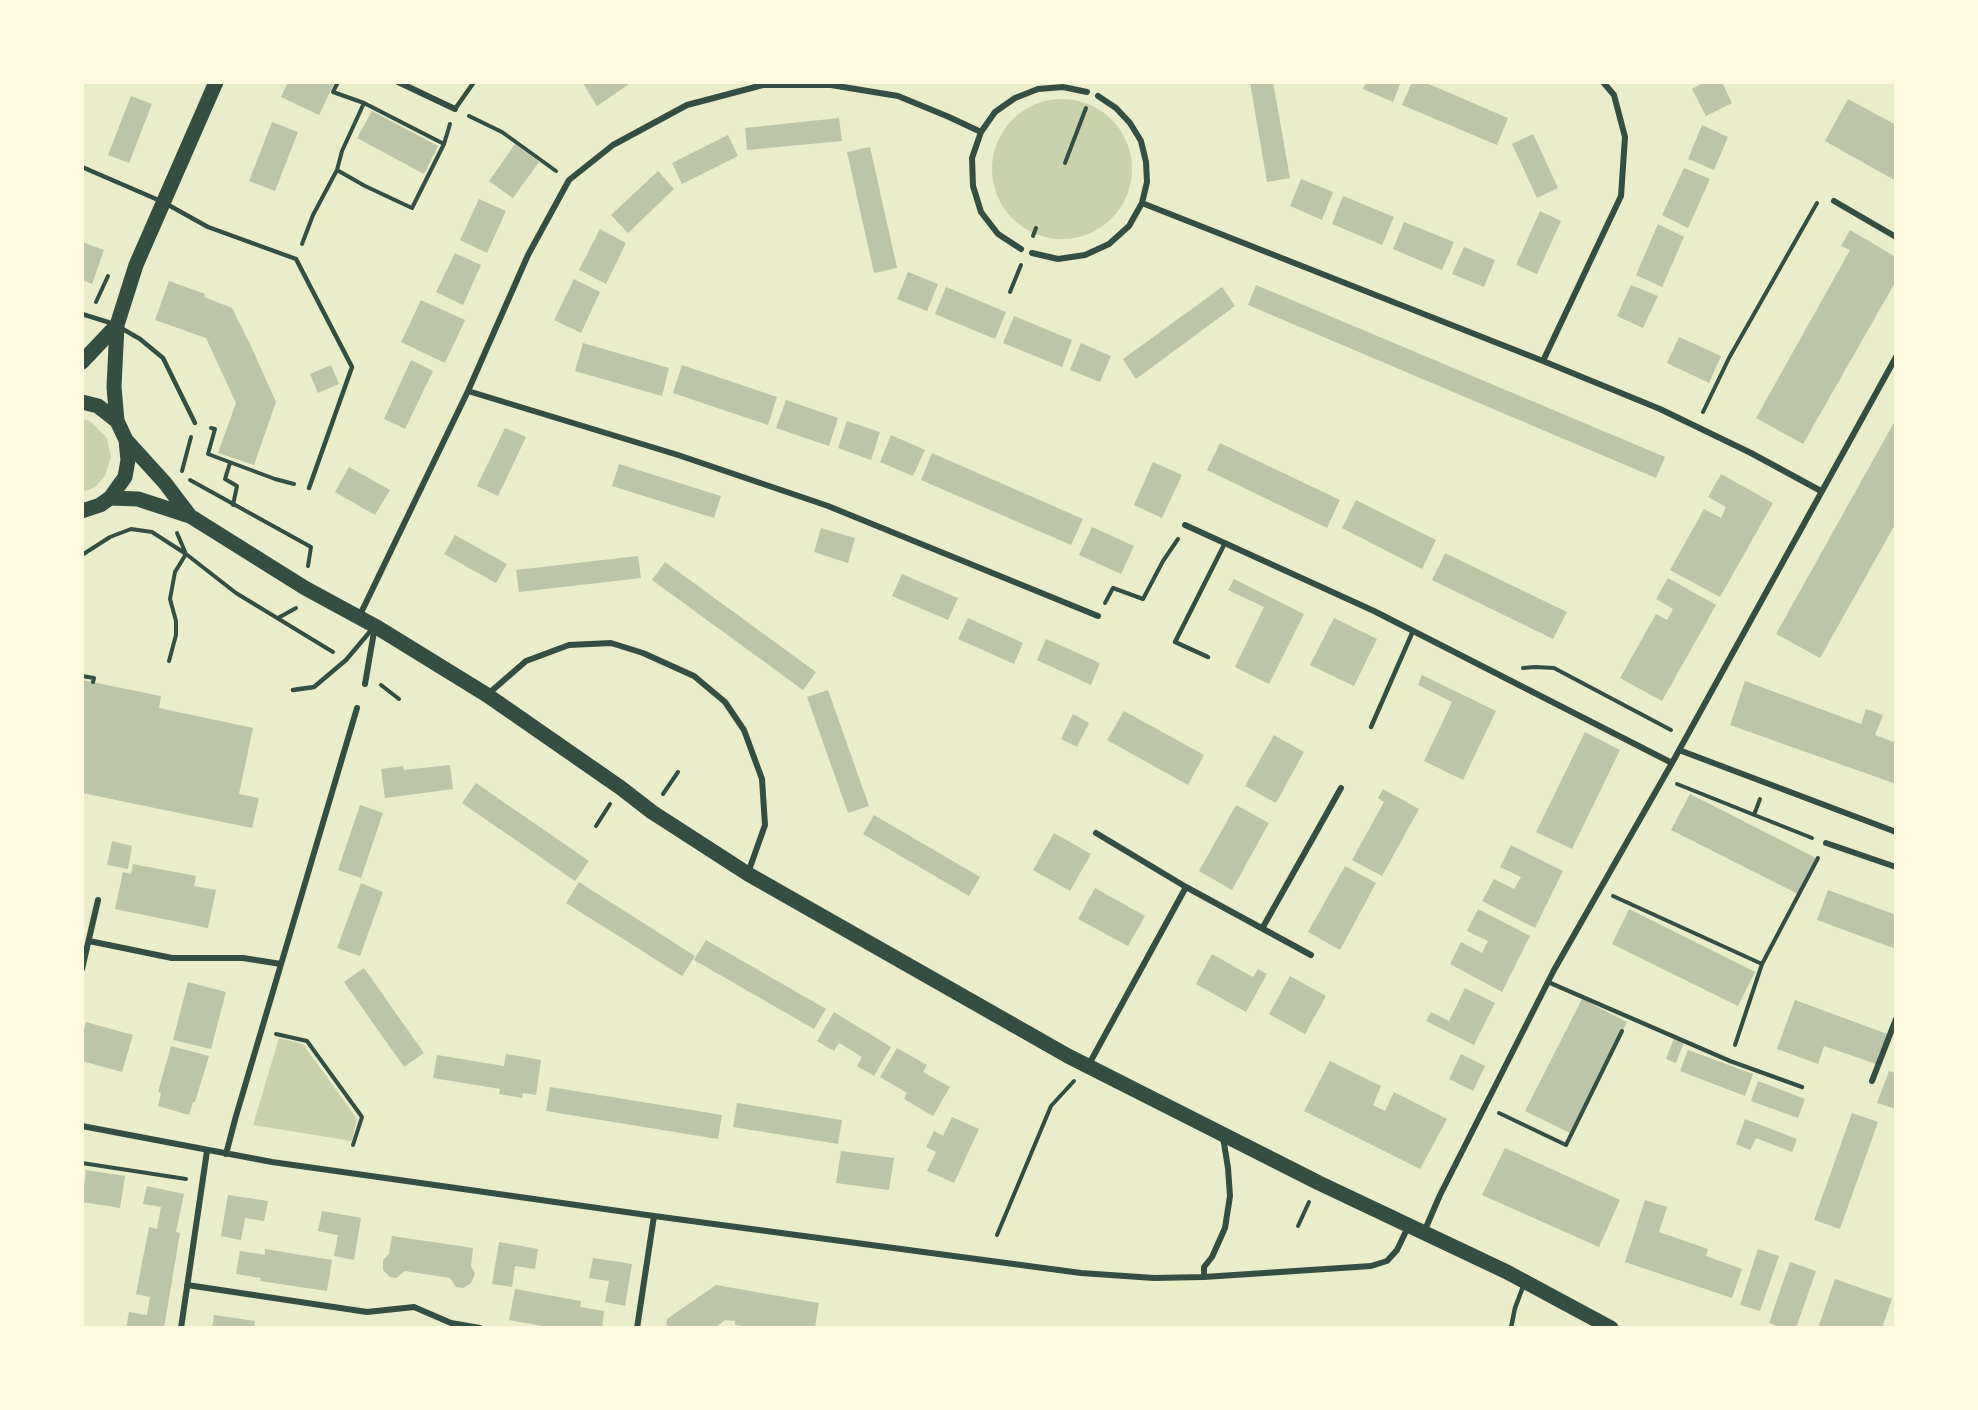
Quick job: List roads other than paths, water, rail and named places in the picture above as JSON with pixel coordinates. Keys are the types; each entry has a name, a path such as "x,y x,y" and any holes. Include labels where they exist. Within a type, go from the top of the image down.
{"main road":[{"path":"190,516 165,483 126,440 117,422 114,387 117,326 136,265 216,82"},
{"path":"82,362 117,326"},
{"path":"82,402 98,406 117,422"},
{"path":"85,513 110,498 124,477 128,460 126,440"},
{"path":"110,498 138,500 190,516 305,588 375,626 487,695 670,825 747,874 1088,1066 1319,1183 1525,1281 1611,1328"}],"street":[{"path":"398,82 455,109"},
{"path":"1543,361 1622,196 1625,137 1614,95 1603,82"},
{"path":"359,617 468,391 528,255 569,180 613,145 687,105 763,85 831,85 898,96 981,132"},
{"path":"1021,249 998,234 981,212 972,186 972,158 981,132 995,112 1015,98 1030,92 1063,87 1087,92"},
{"path":"1032,254 1058,259 1093,252 1109,244 1129,226 1142,203 1147,183 1146,162 1141,141 1130,123 1116,108 1098,96"},
{"path":"1834,201 1896,237"},
{"path":"1142,203 1543,361 1696,427 1751,453 1821,491"},
{"path":"82,1126 272,1162 1081,1273 1154,1278 1204,1277 1371,1266 1387,1261 1417,1228 1440,1195 1548,982 1672,763 1896,357"},
{"path":"468,391 678,455 828,506 1098,616"},
{"path":"1185,525 1364,606 1672,763"},
{"path":"365,684 375,626"},
{"path":"487,695 526,661 569,645 611,643 643,653 694,676 725,702 744,730 762,779 765,825 747,874"},
{"path":"226,1154 357,708"},
{"path":"1678,750 1896,832"},
{"path":"1263,927 1341,788"},
{"path":"1096,833 1311,955"},
{"path":"1826,843 1896,867"},
{"path":"1088,1066 1186,886"},
{"path":"82,969 98,900"},
{"path":"89,941 172,958 243,957 281,964"},
{"path":"1872,1081 1896,1019"},
{"path":"1204,1277 1204,1267 1212,1257 1226,1228 1230,1196 1223,1135"},
{"path":"181,1328 207,1150"},
{"path":"637,1328 654,1216"},
{"path":"188,1285 367,1312 414,1307 451,1323 480,1328"}],"lane":[{"path":"455,109 474,82"},
{"path":"82,167 163,202 208,227 296,259 352,367 309,488"},
{"path":"82,314 117,326 140,339 163,358 195,423"},
{"path":"1209,657 1175,642 1225,543"},
{"path":"293,690 314,687 346,660 375,626"},
{"path":"1371,727 1413,631"},
{"path":"1548,982 1730,1060 1802,1088"},
{"path":"1511,1328 1515,1308 1525,1281"}]}
